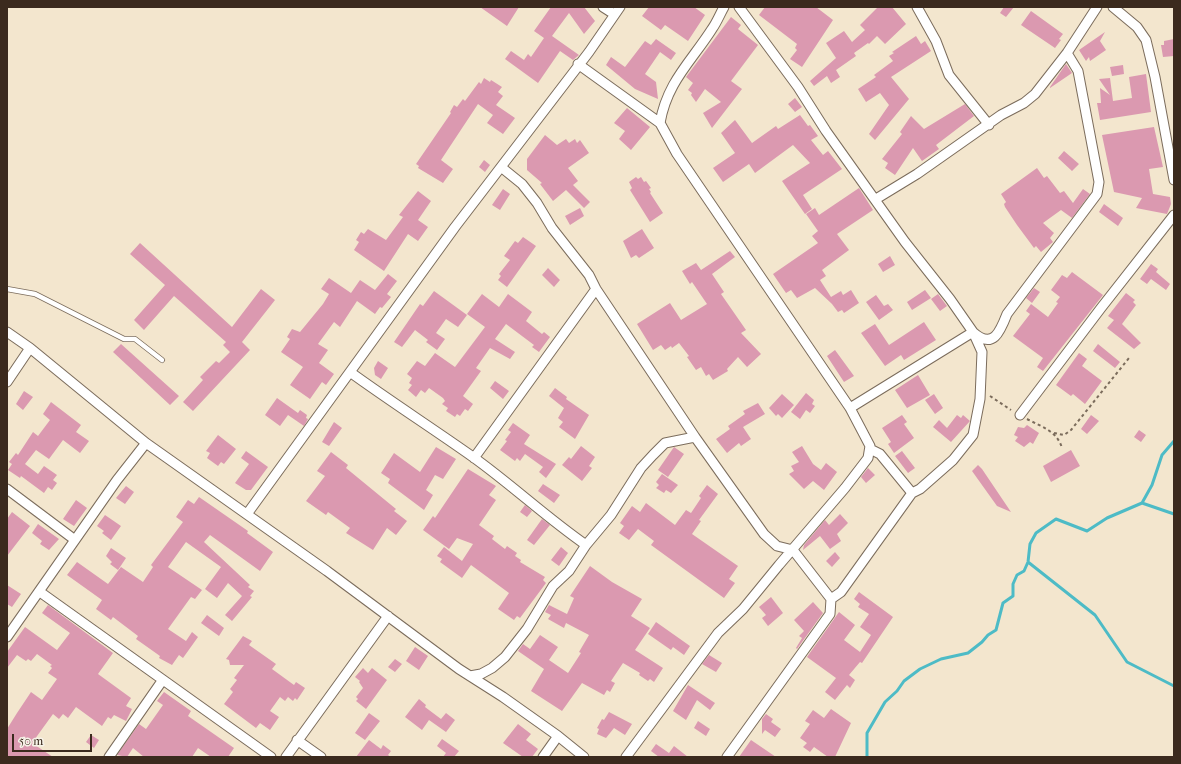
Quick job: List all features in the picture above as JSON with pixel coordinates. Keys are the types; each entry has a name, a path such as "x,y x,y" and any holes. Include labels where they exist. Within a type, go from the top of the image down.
{"street":[{"path":"247,514 617,10 603,7"},
{"path":"660,123 665,101 670,89 713,28 724,7"},
{"path":"738,7 794,81 826,131 876,199 905,242 973,332 981,339 990,340 994,338 1001,329 1007,314 1098,194 1099,182 1080,76 1068,53"},
{"path":"917,7 936,41 949,75 989,125"},
{"path":"876,199 917,174 951,149 989,125 1001,115 1024,103 1035,94 1068,53 1097,7"},
{"path":"1113,7 1137,27 1146,40 1156,77 1174,180"},
{"path":"578,64 660,123 677,154 850,408 868,441 870,449 868,458 845,488 743,609 712,640 626,757"},
{"path":"501,167 522,184 537,203 552,228 589,276 596,289 695,437 764,534 777,546 792,550 831,599 830,614 727,757"},
{"path":"1020,415 1174,215"},
{"path":"474,458 596,289"},
{"path":"7,332 30,348 146,443 247,514 470,676 503,697 558,736 584,757"},
{"path":"850,408 973,332"},
{"path":"831,599 841,592 912,493 920,489 953,460 973,435 980,399 982,352 973,332"},
{"path":"7,382 30,348"},
{"path":"350,372 474,458 526,500 586,545"},
{"path":"470,676 481,674 492,668 505,657 527,629 553,586 569,571 586,545 611,515 641,468 653,455 665,443 695,437"},
{"path":"7,637 40,592 117,480 146,443"},
{"path":"870,449 880,454 912,493"},
{"path":"7,489 75,540"},
{"path":"40,592 162,681 271,757"},
{"path":"286,757 388,616"},
{"path":"109,757 162,681"},
{"path":"543,757 558,736"},
{"path":"297,740 321,757"}],"lane":[{"path":"7,289 35,294 124,339 135,339 162,360"}],"path":[{"path":"1054,433 1064,435 1071,430 1129,358"}],"building":[{"path":"480,7 519,7 507,26"},
{"path":"551,7 584,7 595,21 584,34 569,13 552,36 579,55 573,60 560,51 538,83 505,59 511,51 524,60 528,54 531,57 544,38 534,31"},
{"path":"649,7 694,7 705,15 688,41 665,25 661,30 642,16"},
{"path":"765,7 816,7 833,20 802,67 790,59 797,50 795,48 797,44 759,15"},
{"path":"878,7 892,7 906,24 885,44 877,36 869,44 868,43 854,53 856,56 836,70 840,77 831,83 827,76 814,86 810,81 836,58 826,43 844,31 852,42 865,30 860,25"},
{"path":"1004,7 1014,7 1006,17 1000,13"},
{"path":"1031,11 1063,34 1059,39 1061,40 1055,48 1021,25"},
{"path":"731,17 741,25 738,29 758,45 731,81 742,89 712,128 703,113 721,102 705,89 696,102 691,95 692,93 688,90 693,83 686,77"},
{"path":"1105,32 1100,41 1106,50 1090,61 1089,57 1086,61 1079,50"},
{"path":"916,36 921,44 925,41 931,51 891,77 909,99 875,140 869,134 889,105 880,93 866,102 858,89 876,77 874,75 893,61 889,56 894,53 892,52"},
{"path":"656,39 676,53 671,60 660,52 645,74 656,82 658,99 635,89 606,65 611,57 625,67 645,41 651,45"},
{"path":"1174,39 1174,56 1163,57 1161,45 1164,45 1164,41"},
{"path":"1066,64 1072,73 1050,88 1050,87"},
{"path":"1123,65 1124,74 1112,76 1110,67"},
{"path":"1146,74 1151,112 1100,120 1097,103 1101,103 1100,88 1110,95 1099,79 1110,78 1113,101 1132,98 1129,77"},
{"path":"484,78 490,82 491,80 502,87 498,92 503,96 496,105 515,118 503,134 487,123 493,115 478,104 441,160 453,169 443,183 418,168 419,166 416,164 451,113 450,112 454,105 457,107 463,99 465,101 479,82 481,84"},
{"path":"795,98 802,107 795,112 788,104"},
{"path":"965,104 974,116 936,145 939,149 922,161 913,148 895,175 885,168 888,163 882,159 902,134 900,132 911,116 924,129"},
{"path":"627,108 650,127 631,150 619,139 625,131 614,123"},
{"path":"800,115 818,136 811,140 823,155 828,151 842,169 803,195 812,209 805,214 782,181 810,163 793,145 755,173 749,164 723,182 713,168 735,153 721,133 735,120 752,143 776,126 778,129"},
{"path":"1154,127 1163,167 1149,169 1153,194 1170,197 1171,204 1167,214 1136,208 1142,198 1114,192 1102,135"},
{"path":"545,135 557,145 566,139 569,143 575,139 577,143 580,140 589,153 568,168 578,181 573,185 590,202 584,208 566,190 553,201 540,184 542,183 527,170 527,159"},
{"path":"1064,151 1079,164 1072,171 1058,158"},
{"path":"484,160 490,165 485,172 479,167"},
{"path":"1037,168 1044,178 1047,176 1060,193 1064,191 1073,203 1083,189 1090,194 1072,218 1061,210 1043,223 1054,233 1050,238 1053,242 1041,252 1036,246 1034,248 1017,225 1005,207 1004,204 1006,202 1001,194"},
{"path":"636,177 638,179 641,177 644,182 646,181 651,188 649,189 651,192 650,193 663,213 650,222 630,190 632,188 629,182"},
{"path":"859,188 873,210 837,234 849,250 822,270 826,276 820,280 831,297 841,291 843,295 851,290 859,303 844,313 842,310 838,312 832,304 815,288 797,298 791,290 786,293 773,274 818,243 812,236 818,231 806,214 815,208 819,215"},
{"path":"503,189 510,194 500,210 492,205"},
{"path":"418,191 431,201 418,220 428,227 418,241 408,234 384,271 354,250 359,242 356,240 361,232 364,234 368,229 386,240 403,217 399,215"},
{"path":"1104,204 1123,218 1118,226 1099,212"},
{"path":"580,208 584,216 570,225 565,216"},
{"path":"642,229 654,248 639,258 636,255 631,258 623,241"},
{"path":"523,237 536,246 507,287 498,280 501,276 499,274 510,260 504,256 515,241 518,243"},
{"path":"140,243 232,327 261,289 275,300 242,342 250,350 193,411 183,402 203,380 200,377 216,361 219,363 230,352 223,345 226,342 174,296 144,330 134,320 165,285 130,254"},
{"path":"730,251 735,257 712,274 724,292 721,294 746,330 741,333 761,354 747,367 738,357 727,369 728,371 713,380 709,374 706,376 701,367 696,370 687,357 689,356 679,343 672,348 671,346 665,350 661,345 653,350 637,324 670,303 681,320 707,304 692,282 690,284 682,271 696,263 701,270"},
{"path":"890,256 895,265 883,272 878,264"},
{"path":"1151,264 1158,269 1156,272 1170,284 1166,290 1151,279 1147,284 1140,279"},
{"path":"548,268 560,280 554,287 542,275"},
{"path":"1072,272 1103,295 1043,371 1037,367 1043,358 1013,336 1030,314 1026,311 1031,304 1048,317 1058,303 1056,302 1060,297 1051,290 1062,275 1067,278"},
{"path":"388,274 397,281 387,294 391,297 382,308 380,307 375,314 357,301 340,327 334,322 318,344 328,350 319,363 334,374 326,385 322,382 310,399 290,385 303,367 281,352 290,339 287,337 292,329 300,332 323,304 329,294 321,289 329,278 351,293 360,280 375,290"},
{"path":"1034,288 1040,292 1032,303 1026,298"},
{"path":"925,290 931,298 912,310 907,302"},
{"path":"434,291 467,315 458,327 446,319 436,333 445,339 437,350 426,342 428,340 415,330 402,347 394,342 420,304 423,306"},
{"path":"1126,293 1135,300 1133,302 1136,305 1122,324 1141,343 1134,349 1107,328 1114,320 1108,316"},
{"path":"482,294 499,307 508,294 532,312 526,321 542,334 544,332 550,337 539,352 532,347 534,345 506,324 495,339 515,352 510,359 490,348 476,368 481,371 463,396 473,404 468,411 465,409 460,416 457,414 455,417 446,411 448,408 442,404 445,401 443,398 429,388 425,393 421,390 416,397 408,390 412,385 409,383 412,378 407,374 417,361 425,366 435,353 455,367 485,327 467,314"},
{"path":"938,294 947,306 940,311 931,299"},
{"path":"876,295 884,306 888,304 893,310 879,320 866,302"},
{"path":"924,322 936,340 904,360 901,355 885,366 861,333 875,324 889,345"},
{"path":"121,344 179,396 170,405 113,352"},
{"path":"1098,344 1120,362 1115,368 1093,351"},
{"path":"835,350 854,376 844,382 827,356"},
{"path":"1079,353 1087,359 1082,366 1102,381 1085,404 1073,394 1071,396 1056,385"},
{"path":"378,361 388,368 381,379 375,375 374,368"},
{"path":"918,375 930,395 907,408 895,390"},
{"path":"495,381 509,391 503,399 490,388"},
{"path":"555,388 567,397 566,399 589,415 575,439 559,427 563,422 558,418 564,408 549,396"},
{"path":"24,391 33,397 23,410 16,404"},
{"path":"806,393 814,400 812,404 815,406 810,413 806,410 800,419 791,412"},
{"path":"782,394 794,405 782,418 778,414 776,416 769,408"},
{"path":"934,394 943,408 935,414 925,400"},
{"path":"277,398 298,413 300,410 307,415 306,418 308,419 304,426 288,415 280,426 265,415"},
{"path":"51,402 81,425 76,432 89,441 80,453 63,440 49,459 36,450 25,464 38,474 44,466 57,475 53,480 57,483 52,490 48,487 44,493 21,476 20,478 8,470 12,464 9,462 16,453 18,455 33,432 38,436 50,420 43,414"},
{"path":"758,403 765,414 743,427 751,439 741,446 739,443 727,453 716,439 730,429 728,426 745,414 743,411"},
{"path":"902,415 907,422 904,424 914,438 894,453 888,444 891,442 882,428"},
{"path":"957,415 961,418 963,415 970,421 951,442 933,427 939,420 947,428"},
{"path":"1091,415 1099,421 1087,434 1081,429"},
{"path":"334,422 342,428 329,446 322,442"},
{"path":"513,423 530,435 524,444 556,464 546,478 539,472 543,467 525,454 520,461 517,458 515,461 500,450 507,441 505,440 511,432 508,430"},
{"path":"1027,425 1039,433 1033,444 1030,442 1024,447 1015,441 1018,437 1014,435 1018,427 1024,428"},
{"path":"1139,430 1146,435 1141,442 1134,437"},
{"path":"218,435 236,449 224,464 221,462 218,466 207,458 210,453 206,451"},
{"path":"581,446 595,457 589,466 592,468 582,481 562,465 569,457 571,459"},
{"path":"802,446 813,464 821,470 826,463 837,472 824,490 813,481 804,489 789,474 794,471 791,466 799,462 792,452"},
{"path":"436,447 456,459 443,479 435,475 426,490 433,495 424,510 388,483 390,479 381,473 394,453 420,472"},
{"path":"674,447 684,454 668,477 658,470"},
{"path":"1071,450 1080,466 1051,482 1043,466"},
{"path":"246,451 268,467 251,490 246,490 235,483 249,464 241,458"},
{"path":"902,451 915,468 908,473 895,456"},
{"path":"331,452 348,465 346,468 396,509 394,511 407,521 396,535 387,528 373,550 346,533 350,528 328,512 326,515 306,501 325,476 317,471"},
{"path":"978,465 1011,512 997,506 972,471"},
{"path":"868,468 875,475 866,483 861,477"},
{"path":"468,469 496,486 489,495 496,500 479,525 494,536 492,539 505,549 507,546 517,553 515,556 521,560 520,562 545,577 543,580 546,583 520,618 517,616 514,620 498,609 509,593 471,565 462,578 440,562 442,559 437,556 444,547 462,561 473,544 457,538 449,549 423,530 433,516 435,518"},
{"path":"662,474 678,485 671,493 666,490 664,493 656,488 659,485 656,482"},
{"path":"543,484 560,495 554,503 538,491"},
{"path":"707,485 718,494 699,520 701,521 692,534 738,566 729,579 735,583 724,598 651,545 654,541 638,529 629,540 619,533 624,526 620,523 632,506 640,512 646,503 675,525 686,510 691,513 701,498 699,496"},
{"path":"126,486 134,492 125,504 116,498"},
{"path":"199,497 248,531 247,533 273,552 260,571 210,535 204,542 250,585 248,587 254,591 250,596 252,597 232,621 225,615 242,596 228,583 217,598 205,589 221,567 186,542 168,567 202,590 195,599 191,597 168,629 186,641 192,632 198,637 183,658 179,655 172,665 159,658 160,656 136,639 138,636 113,617 111,620 96,609 102,600 67,575 77,562 108,584 121,567 143,582 153,567 151,565 183,522 176,517 188,500 194,504"},
{"path":"76,500 87,508 74,526 63,519"},
{"path":"525,505 532,511 527,517 520,512"},
{"path":"12,512 30,526 7,556 7,519"},
{"path":"840,514 848,523 837,534 841,541 830,549 820,536 803,550 804,545 825,520 829,525"},
{"path":"105,515 121,526 111,540 102,533 104,531 97,526"},
{"path":"542,519 550,525 534,545 527,540"},
{"path":"38,524 59,539 49,550 40,544 42,541 32,533"},
{"path":"561,547 568,553 559,566 551,560"},
{"path":"111,548 126,558 118,570 110,564 112,562 106,556"},
{"path":"835,552 840,558 832,567 826,561"},
{"path":"590,566 612,582 642,599 631,616 650,628 635,650 663,668 654,682 650,679 648,681 639,675 640,673 623,663 611,681 615,683 610,692 607,690 604,695 582,683 562,711 531,691 544,669 518,651 523,644 530,649 540,635 558,647 549,660 568,673 581,653 579,652 589,635 566,623 564,628 548,619 551,615 545,612 549,605 567,614 574,598 570,596"},
{"path":"7,585 21,594 12,607 7,604"},
{"path":"859,592 893,617 862,663 860,662 849,675 855,680 850,688 847,685 835,700 825,692 836,678 807,657 839,612 855,625 844,640 860,652 871,635 860,627 869,614 858,607 860,604 854,599"},
{"path":"771,597 783,613 768,626 762,618 766,615 759,607"},
{"path":"813,602 823,613 797,649 796,648 802,638 799,636 804,631 794,620"},
{"path":"48,605 113,653 98,674 131,698 126,706 132,709 126,721 114,715 111,719 108,717 102,726 76,707 68,718 63,714 59,719 53,714 32,743 53,757 7,757 7,729 17,713 31,692 42,700 57,679 48,673 52,668 50,666 52,665 37,654 31,661 28,659 26,661 17,655 7,668 7,652 25,627 57,650 70,633 42,613"},
{"path":"207,615 224,628 219,636 201,623"},
{"path":"656,622 690,646 684,655 673,647 671,650 648,634"},
{"path":"243,636 252,641 249,645 276,664 272,669 294,685 296,682 305,688 297,700 295,698 293,701 288,697 285,701 280,697 270,711 279,717 270,730 260,723 256,728 224,704 233,692 230,689 237,680 234,678 244,665 230,665 229,660 226,659"},
{"path":"415,647 428,656 419,670 406,661"},
{"path":"709,655 722,663 716,672 702,664"},
{"path":"395,659 402,664 395,672 388,667"},
{"path":"363,668 368,673 372,668 387,680 366,709 356,701 358,699 356,697 363,688 359,682 360,681 355,677"},
{"path":"688,685 715,703 710,710 697,700 686,720 673,711"},
{"path":"164,692 191,711 188,716 234,748 228,757 211,757 198,748 192,757 144,757 133,748 127,757 117,755 139,724 146,729 163,705 157,701"},
{"path":"419,699 426,705 425,707 441,719 446,713 455,720 446,732 429,720 422,730 405,717"},
{"path":"831,709 851,723 835,757 828,757 814,747 810,752 803,747 807,743 800,738 810,724 805,721 813,710 824,718"},
{"path":"609,712 632,724 625,735 614,728 606,738 597,734 599,729 597,728 602,719 604,720"},
{"path":"369,713 380,721 365,740 355,733"},
{"path":"766,714 773,719 771,722 781,729 775,737 765,730 762,734 762,719"},
{"path":"698,721 710,729 706,736 694,728"},
{"path":"518,724 531,734 526,740 538,749 532,757 523,757 503,743"},
{"path":"91,735 99,740 94,748 86,742"},
{"path":"442,739 459,751 454,757 443,757 446,753 437,746"},
{"path":"369,740 381,749 383,745 391,751 388,755 391,757 356,757"},
{"path":"751,740 776,757 739,757"},
{"path":"656,744 669,753 674,746 688,757 659,757 651,751"}],"waterway":[{"path":"1142,503 1152,485 1162,455 1174,441"},
{"path":"867,757 867,733 885,702 897,691 904,681 920,669 941,659 968,653 988,635 996,630 1003,603 1013,596 1013,584 1017,575 1024,571 1028,562 1030,544 1036,533 1056,519 1087,531 1107,518 1142,503 1174,514"},
{"path":"1028,562 1095,615 1127,662 1174,686"}]}
